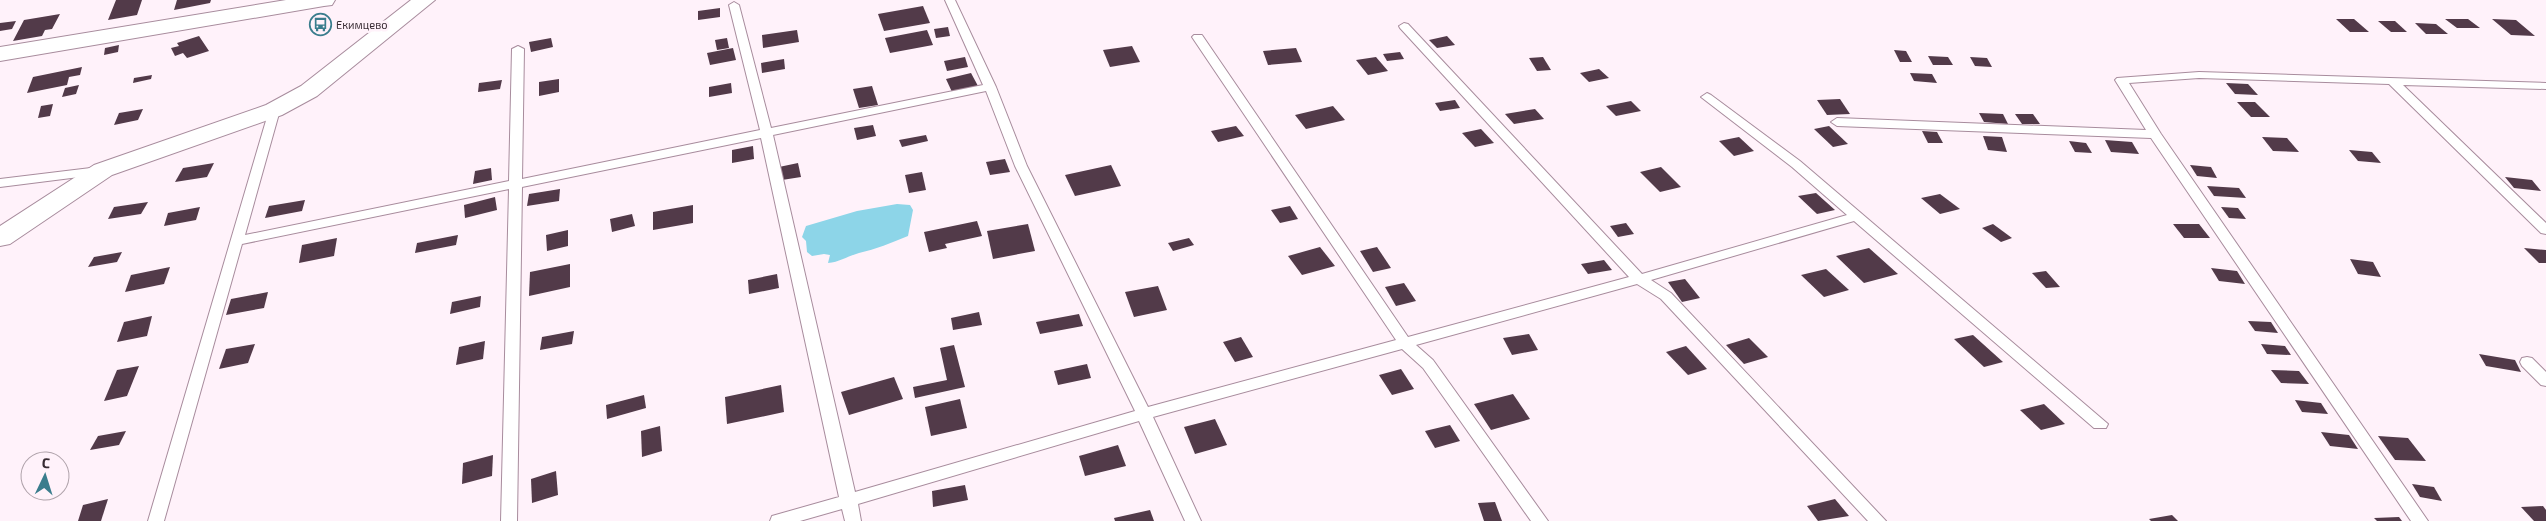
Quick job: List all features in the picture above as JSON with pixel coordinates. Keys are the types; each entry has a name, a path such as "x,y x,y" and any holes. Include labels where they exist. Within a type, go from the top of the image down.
{"street":[{"path":"0,54 324,0"},
{"path":"0,238 103,170 274,110 310,91 424,0"}],"lane":[{"path":"950,0 990,87 1021,166 1144,414 1193,521"},
{"path":"734,5 766,132 853,521"},
{"path":"1404,26 1639,279 1666,296 1878,521"},
{"path":"1198,37 1405,343 1428,364 1540,521"},
{"path":"509,521 518,185 518,49"},
{"path":"2420,521 2155,134 2121,80 2199,75 2546,86"},
{"path":"2392,81 2546,230"},
{"path":"237,241 990,87"},
{"path":"1707,97 1796,164 2100,424"},
{"path":"156,521 274,110"},
{"path":"1837,122 2155,134"},
{"path":"0,183 103,170"},
{"path":"778,521 1144,414 1639,279 1857,216"},
{"path":"2528,362 2546,382"}],"water":[{"path":"897,204 910,205 913,210 908,236 828,263 830,255 812,256 807,252 806,241 802,237 806,226 857,211"}],"building":[{"path":"116,0 142,0 137,15 108,20"},
{"path":"177,0 211,0 210,3 174,10"},
{"path":"923,6 930,23 884,31 878,14"},
{"path":"720,8 720,17 698,20 698,11"},
{"path":"60,14 52,29 45,30 42,36 13,41 24,20"},
{"path":"2336,19 2354,19 2369,32 2350,32"},
{"path":"2445,19 2468,19 2480,28 2457,28"},
{"path":"2492,19 2516,20 2535,36 2511,35"},
{"path":"16,21 12,29 0,31 0,23"},
{"path":"2378,21 2395,21 2407,32 2391,32"},
{"path":"2415,23 2436,24 2448,34 2426,34"},
{"path":"948,27 950,36 936,38 934,29"},
{"path":"797,30 799,42 763,48 762,35"},
{"path":"927,30 933,45 890,53 885,38"},
{"path":"199,36 209,51 187,58 183,53 175,56 171,48 179,46 177,43"},
{"path":"1447,36 1455,45 1437,48 1429,40"},
{"path":"551,38 553,47 531,52 529,42"},
{"path":"727,38 729,48 717,50 715,40"},
{"path":"119,45 118,52 104,55 105,48"},
{"path":"1132,46 1140,62 1110,67 1103,50"},
{"path":"733,48 736,60 710,65 707,53"},
{"path":"1296,48 1302,62 1268,65 1263,51"},
{"path":"1894,50 1906,51 1912,62 1900,62"},
{"path":"1400,52 1404,59 1387,61 1383,54"},
{"path":"1928,56 1948,57 1953,65 1933,65"},
{"path":"965,57 968,67 947,71 944,61"},
{"path":"1376,57 1388,71 1368,75 1356,60"},
{"path":"1543,57 1551,70 1537,71 1529,58"},
{"path":"1970,57 1987,58 1992,67 1975,66"},
{"path":"784,59 785,69 762,73 761,63"},
{"path":"82,67 80,75 69,77 67,85 27,93 33,77"},
{"path":"1599,69 1609,78 1589,82 1580,73"},
{"path":"971,73 978,86 952,92 946,79"},
{"path":"1910,73 1932,74 1937,83 1914,81"},
{"path":"152,75 151,79 133,83 134,78"},
{"path":"559,79 559,92 539,96 539,82"},
{"path":"502,80 500,89 478,92 479,83"},
{"path":"731,83 732,93 709,97 709,87"},
{"path":"2226,83 2248,84 2258,95 2235,94"},
{"path":"79,85 76,94 62,97 65,88"},
{"path":"872,86 878,105 859,108 853,89"},
{"path":"1840,99 1850,114 1827,115 1817,100"},
{"path":"1455,100 1460,108 1440,111 1435,103"},
{"path":"1631,101 1641,111 1616,116 1606,106"},
{"path":"2237,102 2255,102 2270,117 2251,117"},
{"path":"53,104 50,116 38,118 41,106"},
{"path":"1333,106 1345,120 1306,129 1295,115"},
{"path":"143,109 138,120 114,125 119,113"},
{"path":"1535,109 1544,119 1514,124 1505,114"},
{"path":"1979,113 2003,114 2008,124 1984,122"},
{"path":"2015,114 2033,114 2040,124 2022,124"},
{"path":"873,125 876,136 857,140 854,128"},
{"path":"1236,126 1244,136 1218,142 1211,131"},
{"path":"1829,126 1848,144 1833,147 1814,129"},
{"path":"1481,129 1494,143 1475,147 1462,133"},
{"path":"1922,131 1937,132 1943,143 1928,143"},
{"path":"926,135 928,141 902,147 899,140"},
{"path":"1983,136 2002,137 2007,152 1988,150"},
{"path":"1739,137 1754,151 1734,156 1719,141"},
{"path":"2262,137 2287,138 2299,152 2273,151"},
{"path":"2105,140 2132,142 2139,154 2111,152"},
{"path":"2069,141 2086,143 2092,153 2075,152"},
{"path":"753,146 754,159 732,163 732,150"},
{"path":"2349,150 2372,152 2381,163 2358,161"},
{"path":"1005,159 1010,172 990,175 986,162"},
{"path":"214,163 207,177 175,182 183,168"},
{"path":"798,163 801,177 782,180 779,167"},
{"path":"1111,165 1121,186 1075,196 1065,175"},
{"path":"2190,165 2211,167 2217,178 2197,176"},
{"path":"1661,167 1681,187 1660,192 1640,172"},
{"path":"491,168 492,180 473,184 475,171"},
{"path":"922,172 926,190 909,193 905,175"},
{"path":"2505,177 2532,180 2541,191 2514,188"},
{"path":"2207,186 2239,188 2246,198 2214,196"},
{"path":"560,189 559,201 527,206 529,194"},
{"path":"1816,193 1835,210 1817,214 1798,196"},
{"path":"1940,194 1960,209 1940,214 1921,198"},
{"path":"495,197 497,210 465,218 464,205"},
{"path":"305,200 302,211 265,218 269,206"},
{"path":"148,202 141,214 108,219 114,207"},
{"path":"693,205 693,223 653,230 653,212"},
{"path":"1290,206 1298,219 1280,223 1271,210"},
{"path":"200,207 196,220 164,226 168,213"},
{"path":"2221,207 2238,208 2246,219 2229,218"},
{"path":"632,214 635,226 612,232 610,219"},
{"path":"977,221 982,236 945,244 947,248 929,252 924,232"},
{"path":"1626,223 1634,234 1618,237 1610,226"},
{"path":"1028,224 1035,251 993,259 987,231"},
{"path":"1993,224 2012,238 2001,242 1982,228"},
{"path":"2173,224 2199,224 2210,238 2184,238"},
{"path":"568,230 568,246 547,251 546,235"},
{"path":"458,235 456,245 415,253 417,243"},
{"path":"337,238 334,256 299,263 302,245"},
{"path":"1189,238 1194,245 1173,251 1168,243"},
{"path":"1320,247 1335,266 1302,275 1288,256"},
{"path":"1377,247 1391,268 1373,272 1360,251"},
{"path":"1869,248 1898,274 1864,283 1836,256"},
{"path":"2524,248 2546,250 2546,263 2539,263"},
{"path":"122,252 117,262 88,267 94,257"},
{"path":"2350,259 2373,262 2381,277 2358,274"},
{"path":"1604,260 1612,270 1588,274 1581,264"},
{"path":"570,264 570,287 529,296 530,272"},
{"path":"170,267 164,284 125,292 131,275"},
{"path":"2211,268 2237,271 2245,284 2219,281"},
{"path":"1826,269 1849,290 1824,297 1801,275"},
{"path":"2046,271 2060,287 2046,288 2032,273"},
{"path":"777,274 779,288 749,294 748,280"},
{"path":"1685,279 1700,298 1682,302 1668,282"},
{"path":"1404,283 1416,301 1396,306 1385,287"},
{"path":"1158,286 1167,310 1134,317 1125,292"},
{"path":"268,292 264,308 226,315 231,299"},
{"path":"481,296 480,307 450,314 452,302"},
{"path":"979,312 982,325 953,330 951,318"},
{"path":"1079,314 1083,326 1040,334 1036,322"},
{"path":"152,316 147,336 117,342 124,322"},
{"path":"2248,321 2271,322 2278,333 2255,331"},
{"path":"574,331 572,344 540,350 542,337"},
{"path":"1529,334 1538,350 1512,355 1503,338"},
{"path":"1973,335 2003,362 1984,367 1954,339"},
{"path":"1241,337 1253,357 1235,362 1223,342"},
{"path":"1749,338 1768,357 1744,364 1726,345"},
{"path":"485,341 483,359 456,365 459,347"},
{"path":"255,344 248,363 219,369 226,349"},
{"path":"2261,344 2285,346 2291,355 2267,354"},
{"path":"954,345 965,387 915,398 913,387 947,380 940,348"},
{"path":"1686,346 1707,369 1688,375 1666,352"},
{"path":"2479,354 2515,360 2521,372 2486,366"},
{"path":"1087,364 1091,378 1058,385 1054,371"},
{"path":"139,366 127,396 104,401 117,370"},
{"path":"1401,369 1414,389 1392,395 1379,375"},
{"path":"2271,370 2299,371 2309,384 2281,383"},
{"path":"894,377 903,399 849,415 841,392"},
{"path":"781,385 784,412 727,424 725,397"},
{"path":"1513,394 1530,419 1491,430 1474,404"},
{"path":"644,395 646,408 607,419 606,405"},
{"path":"960,399 967,428 931,436 925,407"},
{"path":"2295,400 2321,403 2328,414 2302,412"},
{"path":"2044,404 2065,424 2041,430 2020,410"},
{"path":"1215,419 1227,445 1195,454 1184,427"},
{"path":"1450,425 1460,441 1435,448 1425,431"},
{"path":"660,426 662,451 642,457 641,431"},
{"path":"126,431 119,445 90,450 98,436"},
{"path":"2321,432 2349,435 2358,449 2330,446"},
{"path":"2378,436 2408,438 2426,461 2395,460"},
{"path":"1118,445 1126,466 1085,476 1079,456"},
{"path":"493,455 492,476 462,484 463,463"},
{"path":"556,471 558,495 532,503 531,479"},
{"path":"2412,484 2434,487 2442,501 2420,497"},
{"path":"965,485 968,500 933,507 932,491"},
{"path":"108,499 101,521 78,521 83,505"},
{"path":"1835,499 1849,516 1818,521 1807,506"},
{"path":"1495,502 1502,521 1484,521 1478,503"},
{"path":"2543,506 2546,510 2546,521 2534,521 2521,507"},
{"path":"1150,510 1154,521 1115,521 1114,518"},
{"path":"2172,515 2178,521 2151,521 2149,519"},
{"path":"2399,517 2402,521 2377,521 2374,518"}],"place":[{"name":"Екимцево","path":"320,24"}]}
